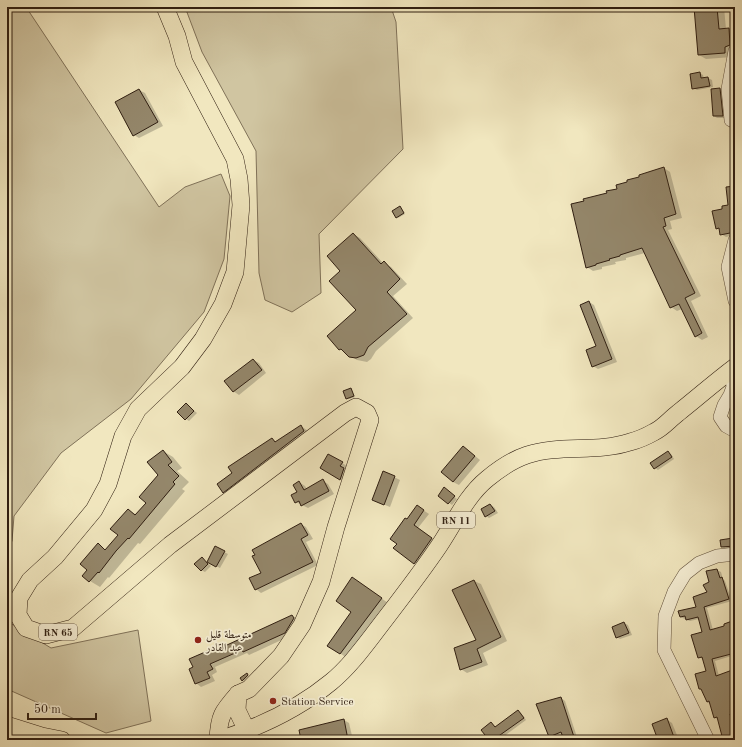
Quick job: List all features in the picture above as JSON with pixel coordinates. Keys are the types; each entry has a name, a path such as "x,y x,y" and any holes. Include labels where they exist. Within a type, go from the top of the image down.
{"main road":[{"name":"RN 65","path":"165,7 177,36 184,62 235,159 239,179 241,205 235,272 223,304 203,340 182,367 138,409 123,436 108,484 94,510 55,558 30,580 20,598 18,615 26,628 46,635 73,628 170,545 345,413 356,407 367,413 370,420 336,527 321,582 302,625 281,656 249,689 238,694"},
{"name":"RN 11","path":"218,740 247,731 271,721 294,709 332,682 347,667 388,616 473,494 486,480 500,469 517,459 533,453 616,446 655,432 733,369"},
{"path":"238,694 237,710 247,731"},
{"path":"218,740 219,723 225,709 238,694"},
{"path":"7,725 42,736 62,740"}],"street":[{"path":"735,51 731,89 731,120 735,122"},
{"path":"735,240 728,267 735,301"},
{"path":"733,369 733,387 720,417 726,426 735,431"},
{"path":"708,740 664,650 665,616 674,592 685,574 699,563 717,556 735,554"}],"shaded area":[{"path":"7,7 26,7 159,207 185,187 221,174 230,196 224,259 204,312 131,399 61,453 14,516 12,541 7,550"},
{"path":"185,7 391,7 396,22 403,149 319,234 321,293 292,312 265,300 259,273 256,151 202,52"},
{"path":"7,621 51,648 138,630 151,721 106,733 7,689"}],"building":[{"path":"694,7 717,7 719,29 729,28 730,45 725,47 725,53 698,55"},
{"path":"700,72 701,78 708,77 710,86 692,89 690,74"},
{"path":"720,88 723,116 713,116 711,89"},
{"path":"139,89 158,122 133,136 115,102"},
{"path":"664,167 676,214 664,218 666,226 663,227 695,293 685,298 702,333 695,337 679,304 670,308 642,248 586,268 571,204 584,201 583,199 607,193 606,191 617,189 616,185 639,177 639,175"},
{"path":"735,186 735,232 720,235 719,228 716,229 712,211 722,209 722,206 728,205 726,187"},
{"path":"400,206 404,213 396,218 392,211"},
{"path":"353,233 381,264 384,261 400,279 387,292 407,314 368,347 364,355 356,358 349,357 341,349 339,350 327,336 356,310 329,281 340,271 327,256"},
{"path":"589,301 612,359 592,367 586,350 596,346 580,305"},
{"path":"253,359 262,370 233,392 224,381"},
{"path":"351,388 354,396 346,399 343,391"},
{"path":"186,403 194,411 185,420 177,412"},
{"path":"301,425 304,431 223,493 217,484 232,473 228,467 272,438 275,442"},
{"path":"463,446 475,456 453,482 441,472"},
{"path":"163,450 172,462 168,465 179,476 173,482 175,484 129,539 128,538 99,573 98,572 89,582 82,576 87,570 80,564 98,543 105,550 118,535 110,529 128,509 135,515 146,503 139,497 158,475 147,462"},
{"path":"668,451 672,457 654,469 650,463"},
{"path":"328,454 343,462 340,466 344,468 340,480 320,468"},
{"path":"383,471 395,476 384,505 372,500"},
{"path":"323,479 329,491 301,506 299,501 295,503 291,495 297,492 293,485 299,481 304,490"},
{"path":"444,487 455,496 448,504 438,496"},
{"path":"490,504 495,511 485,517 481,509"},
{"path":"417,505 424,510 414,525 432,538 414,564 393,548 397,544 390,539 405,518 407,519"},
{"path":"301,523 308,535 301,539 313,562 255,590 249,578 261,573 252,556 255,555 252,550"},
{"path":"733,538 735,546 721,547 720,540"},
{"path":"215,546 225,551 216,567 207,562"},
{"path":"202,557 208,564 201,571 194,564"},
{"path":"717,569 720,578 722,577 729,599 704,607 710,630 724,626 724,624 735,620 735,653 712,659 716,676 735,669 735,711 730,714 735,732 735,740 723,740 717,717 714,718 709,701 707,702 701,689 699,689 695,674 706,671 702,657 698,658 691,635 702,632 698,617 686,620 685,616 680,617 678,611 696,607 693,597 707,592 703,585 709,582 706,571"},
{"path":"352,577 382,598 340,654 327,646 351,612 336,601"},
{"path":"474,580 501,637 477,649 482,662 460,670 454,648 476,640 452,590"},
{"path":"292,615 294,618 285,633 243,652 242,650 210,664 213,669 207,672 210,678 195,684 189,669 193,667 189,659 226,643 227,645"},
{"path":"624,622 629,633 616,638 612,627"},
{"path":"247,673 248,675 242,681 240,678"},
{"path":"561,697 575,740 564,740 561,732 549,737 536,704"},
{"path":"518,710 524,718 493,740 489,740 481,730 491,722 495,727"},
{"path":"667,718 675,740 658,740 652,724"},
{"path":"344,719 348,740 301,740 299,730"}],"place":[{"name":"متوسطة قليل عبد القادر","path":"198,640"},
{"name":"Station Service","path":"273,701"}]}
